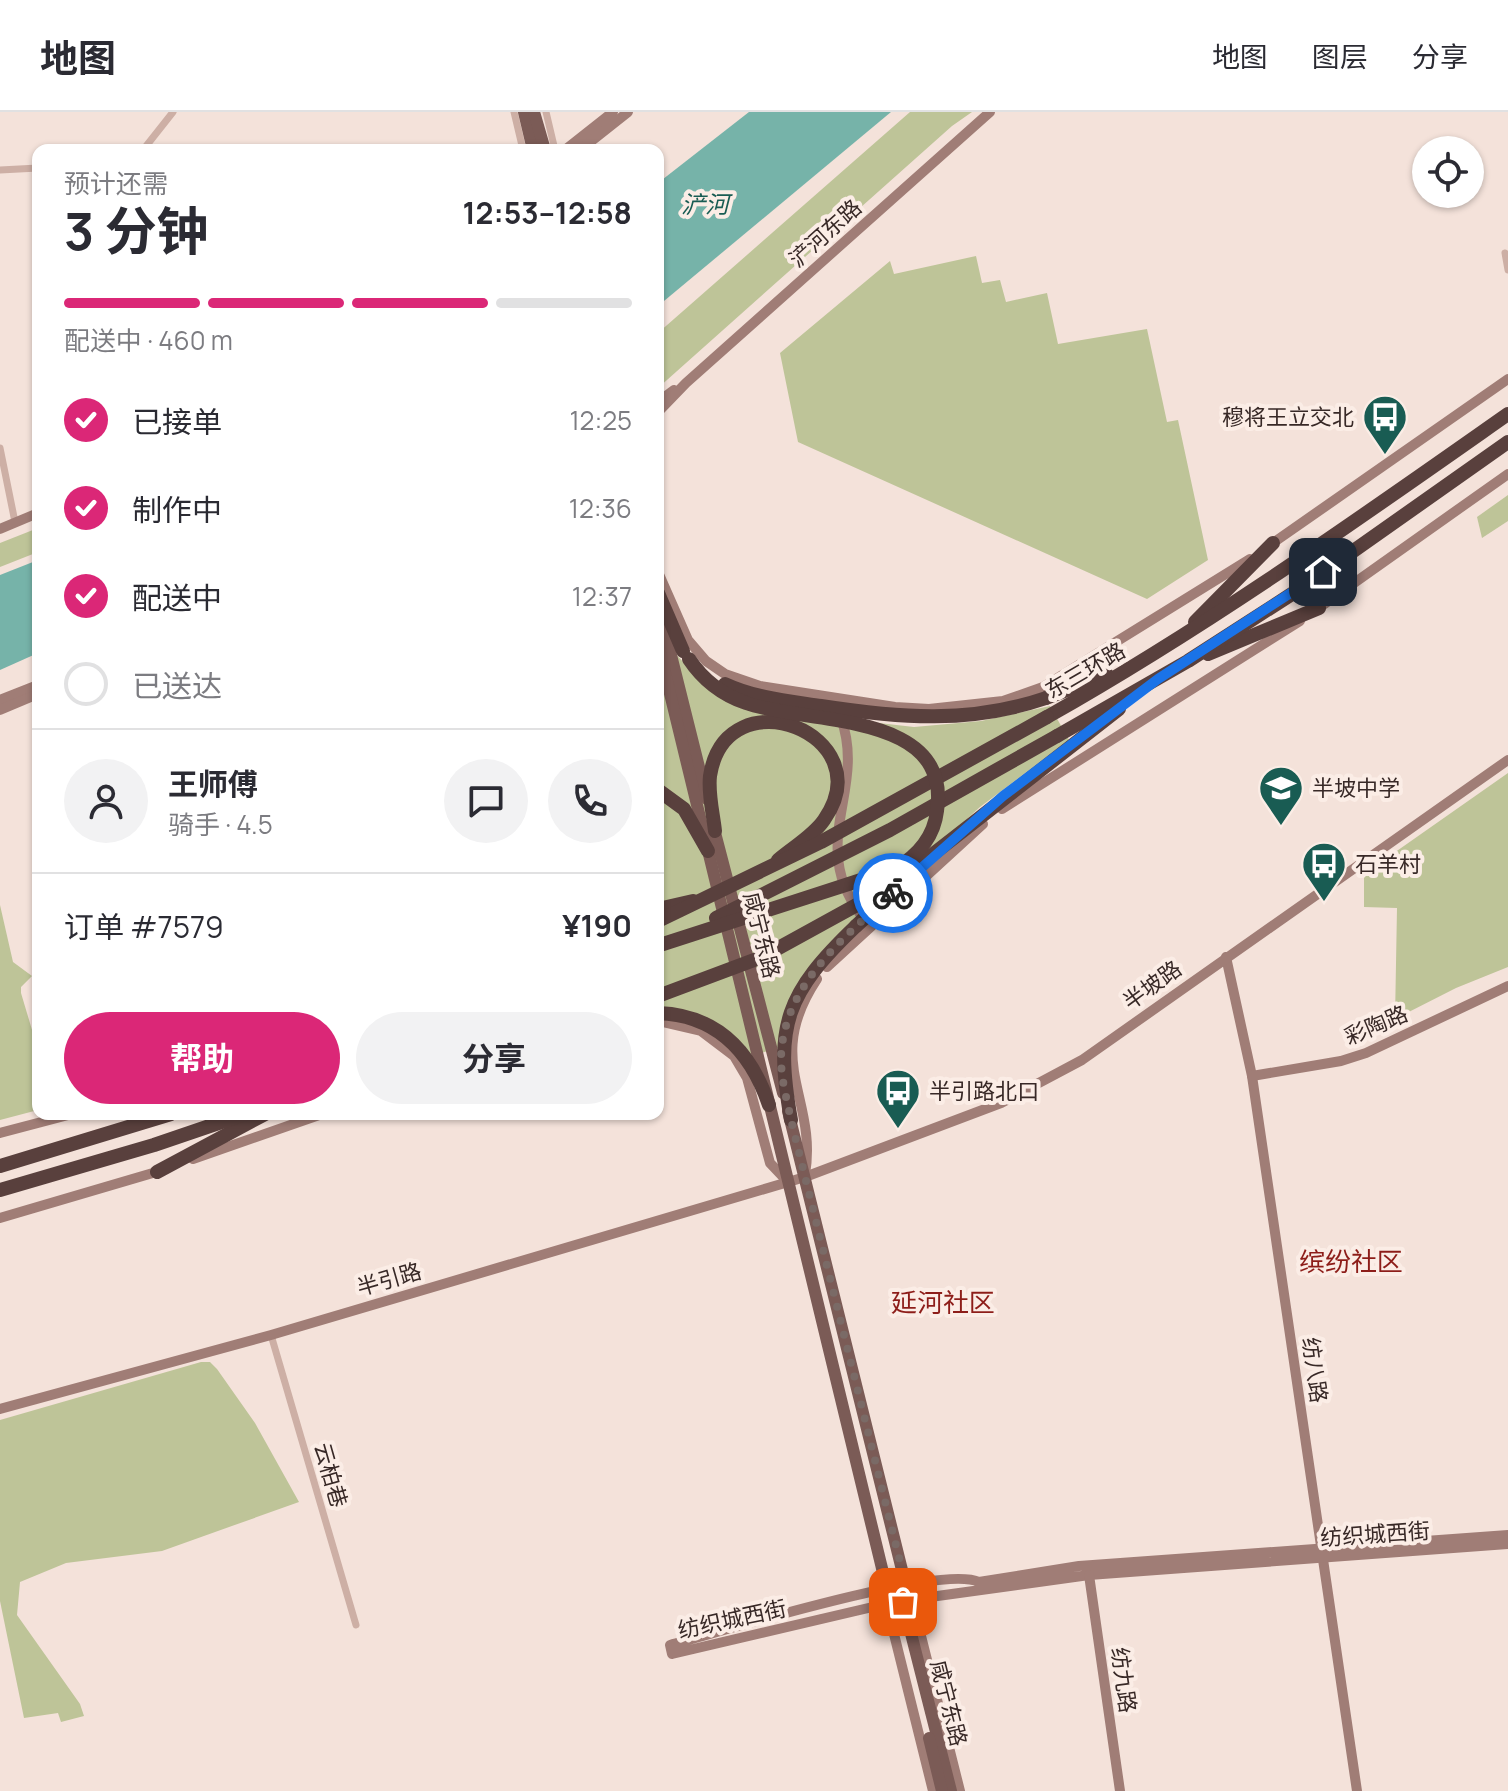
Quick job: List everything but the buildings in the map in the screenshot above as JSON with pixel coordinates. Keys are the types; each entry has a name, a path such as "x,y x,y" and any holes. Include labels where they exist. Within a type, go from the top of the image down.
{"highway":[{"name":"东三环路","path":"664,918 765,870 928,785 1148,658 1276,577 1508,414"},
{"name":"东三环路","path":"664,943 890,830 1158,679 1298,590 1508,442"},
{"path":"1184,635 1273,543"},
{"path":"664,606 686,655 719,690 750,705 869,726 905,741 932,772 937,811 921,848 888,872 664,943"},
{"path":"1188,661 1263,634 1319,608"},
{"path":"686,655 719,681 751,694 890,716 973,716 1046,698 1148,658"},
{"path":"664,994 762,957 876,900 1158,679"},
{"path":"715,831 710,776 717,754 728,739 759,723 794,724 821,743 835,770 835,796 823,822 765,870"},
{"path":"664,795 686,812 708,851"},
{"path":"664,908 709,897"},
{"path":"791,1120 781,1058 788,1020 809,978 863,926 876,900"},
{"path":"664,1014 687,1016 711,1026 730,1039 746,1057 769,1105"},
{"path":"0,1166 151,1120"},
{"path":"0,1190 227,1120"},
{"path":"157,1172 254,1120"}],"main road":[{"path":"524,112 532,144"},
{"path":"534,112 543,144"},
{"name":"咸宁东路","path":"664,624 906,1586 898,1602 935,1761 936,1790"},
{"name":"咸宁东路","path":"664,674 887,1589 898,1602 951,1791"},
{"path":"664,686 669,699"}],"street":[{"path":"148,144 173,112"},
{"path":"514,112 522,144"},
{"path":"546,112 554,144"},
{"path":"573,144 613,112"},
{"path":"588,144 628,112"},
{"name":"浐河东路","path":"664,406 990,112"},
{"path":"0,170 32,168"},
{"path":"1505,253 1508,270"},
{"path":"664,586 685,636 718,670 760,686 929,709 985,704 1027,694 1085,663 1273,543 1508,379"},
{"name":"浐河东路","path":"664,398 686,383"},
{"path":"0,448 15,522"},
{"path":"805,1177 810,1146 791,1065 794,1030 804,1002 822,972 863,926 1028,789 1319,608 1508,474"},
{"path":"0,529 32,515"},
{"path":"0,700 32,687"},
{"path":"0,710 32,697"},
{"path":"833,698 847,749 836,829 838,854 848,896 863,926"},
{"name":"半坡路","path":"788,1182 1001,1103 1045,1082 1082,1060 1508,760"},
{"name":"纺八路","path":"1226,957 1252,1076 1357,1791"},
{"name":"彩陶路","path":"1252,1076 1341,1061 1366,1053 1508,986"},
{"path":"664,1022 701,1031 721,1044 738,1061 750,1086 770,1163 788,1182"},
{"path":"0,1133 49,1120"},
{"path":"0,1218 157,1172 305,1120"},
{"name":"半引路","path":"0,1409 271,1335 788,1182"},
{"name":"云柏巷","path":"271,1335 356,1625"},
{"name":"纺织城西街","path":"1508,1535 1322,1553 1089,1575 898,1602 672,1654 670,1645 887,1589 969,1578 979,1582 1079,1566 1322,1553 1508,1544"},
{"name":"纺九路","path":"1089,1575 1120,1791"},
{"path":"898,1602 892,1626 936,1790"},
{"path":"898,1602 918,1624 960,1791"}],"green space":[{"path":"910,112 972,112 952,126 664,383 664,328"},
{"path":"976,256 982,283 1000,280 1006,302 1047,293 1058,344 1147,329 1167,422 1178,420 1208,560 1147,599 798,442 780,353 890,261 894,274"},
{"path":"1508,495 1508,521 1482,538 1477,517"},
{"path":"32,530 32,554 0,567 0,543"},
{"path":"675,653 705,686 809,715 914,727 981,721 1050,706 1069,740 980,807 875,903 784,1020 778,1048 751,1056 664,1014 664,655"},
{"path":"1508,773 1508,967 1456,988 1395,1019 1397,908 1364,907 1364,874"},
{"path":"0,905 13,962 32,976 21,987 21,993 32,1030 32,1112 0,1120"},
{"path":"210,1362 217,1369 255,1423 299,1502 162,1551 66,1563 20,1582 17,1615 80,1704 84,1716 61,1722 58,1713 24,1718 0,1601 0,1420"}],"water":[{"name":"浐河","path":"749,112 891,112 664,301 664,178"},
{"path":"32,562 32,656 0,670 0,575"}],"way so far":[{"path":"893,893 844,938 809,978 788,1020 781,1058 791,1120 906,1586 903,1602"}],"place":[{"name":"穆将王立交北","path":"1385,456"},
{"name":"半坡中学","path":"1281,827"},
{"name":"石羊村","path":"1324,903"},
{"name":"半引路北口","path":"898,1130"}],"district":[{"name":"缤纷社区","path":"1351,1262"},
{"name":"延河社区","path":"943,1303"}],"route":[{"path":"893,893 1003,796 1158,679 1323,572"}]}
